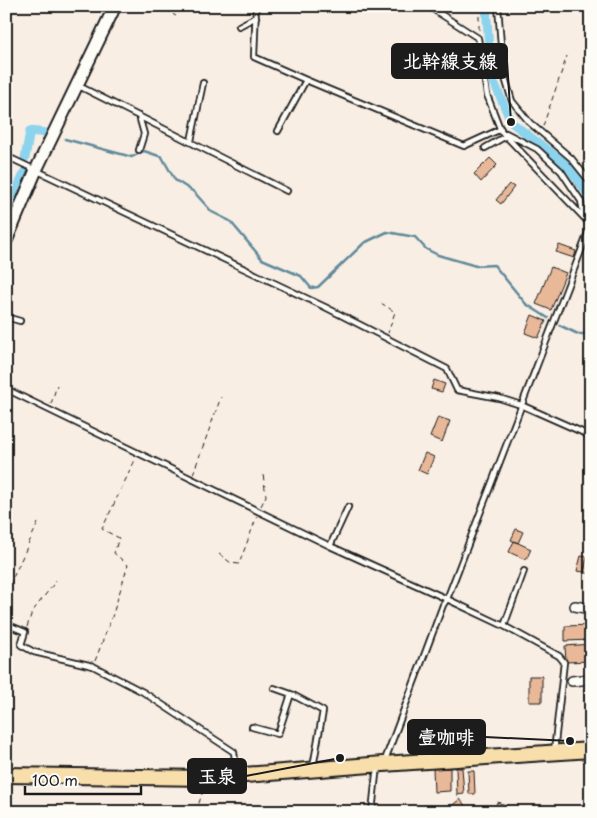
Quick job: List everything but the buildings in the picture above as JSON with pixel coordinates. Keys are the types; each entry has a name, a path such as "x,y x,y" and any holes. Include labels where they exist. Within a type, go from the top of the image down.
{"main road":[{"path":"6,241 36,170 115,6"},
{"path":"6,775 207,778 591,750"}],"street":[{"path":"575,606 591,610"},
{"path":"572,682 591,679"}],"lane":[{"path":"256,6 254,57 464,146 501,130"},
{"path":"372,812 376,774 383,764 591,225 501,130 488,95 478,38 428,6"},
{"path":"498,6 503,71 512,101 541,133 571,158 591,184"},
{"path":"239,26 256,18"},
{"path":"278,132 306,80"},
{"path":"191,141 204,83"},
{"path":"77,85 288,190"},
{"path":"139,116 144,134 139,150"},
{"path":"501,130 537,150 561,172 581,201 585,219"},
{"path":"485,148 506,136"},
{"path":"6,156 202,248 447,369 457,390 499,398 521,405 591,436"},
{"path":"6,317 20,321"},
{"path":"6,389 330,546 504,626 559,656 564,662 554,753"},
{"path":"330,546 348,507"},
{"path":"504,626 524,571"},
{"path":"6,624 25,632 21,645 34,652 93,666 143,692 234,752 237,776"},
{"path":"274,688 291,694 323,711 312,770"},
{"path":"252,727 278,734 291,694"}],"path":[{"path":"157,6 176,16"},
{"path":"478,38 479,6"},
{"path":"541,133 567,56"},
{"path":"381,303 396,312 387,338"},
{"path":"49,410 57,385"},
{"path":"191,478 222,397"},
{"path":"93,666 113,614 128,565 114,552 119,538 102,530 139,453"},
{"path":"218,554 230,563 239,564 258,511 266,496 263,474"},
{"path":"6,593 38,523"},
{"path":"25,632 32,612 56,581"},
{"path":"196,812 207,778"}],"waterway":[{"path":"486,6 491,75 511,122 567,165 591,198"},
{"path":"25,158 30,131 46,133"},
{"path":"65,139 132,157 144,151 162,157 175,180 194,192 212,212 230,221 262,259 301,276 311,288 318,287 364,243 387,232 415,237 426,249 438,255 476,266 494,265 526,304 548,318"},
{"path":"6,212 25,172"},
{"path":"559,325 578,334 591,334"}],"place":[{"name":"北幹線支線","path":"511,122"},
{"name":"壹咖啡","path":"570,741"},
{"name":"玉泉","path":"340,758"}]}
